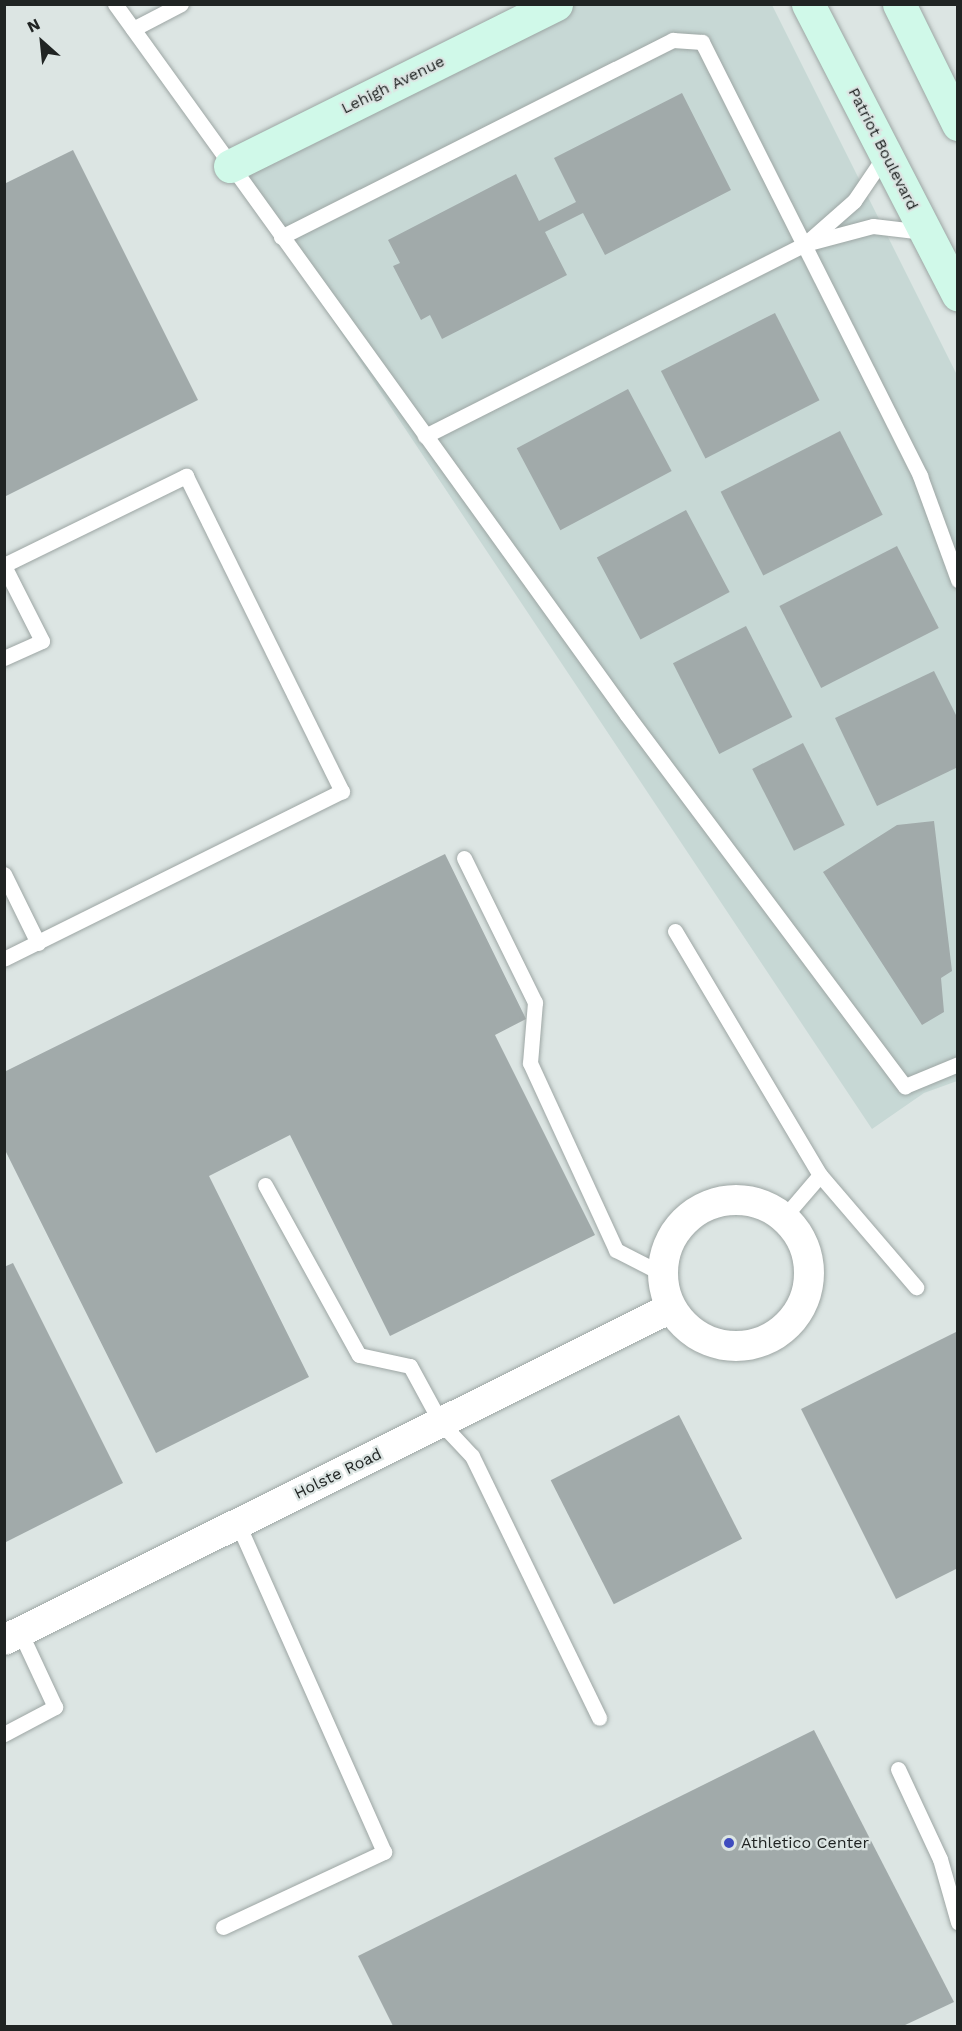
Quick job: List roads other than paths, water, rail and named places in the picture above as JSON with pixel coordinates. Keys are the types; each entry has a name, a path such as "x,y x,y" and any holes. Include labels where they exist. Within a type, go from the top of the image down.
{"main road":[{"name":"Lehigh Avenue","path":"230,166 556,4"},
{"name":"Patriot Boulevard","path":"808,4 957,295"},
{"path":"899,4 957,124"}],"street":[{"path":"741,1200 764,1205 784,1217 804,1246 810,1280 804,1303 791,1323 772,1337 751,1345 727,1346 705,1340 686,1327 671,1308 663,1274 666,1250 678,1229 695,1213 717,1202 741,1200"},
{"name":"Holste Road","path":"12,1636 671,1308"}],"lane":[{"path":"115,4 627,715 905,1086 957,1064"},
{"path":"133,29 181,4"},
{"path":"281,237 673,40 702,42 920,476 957,580"},
{"path":"805,244 854,201 886,154"},
{"path":"425,436 805,244 873,225 926,232"},
{"path":"4,658 42,640 4,566 186,476 342,791 4,959"},
{"path":"464,858 535,1002 530,1063 616,1250 663,1274"},
{"path":"4,874 38,943"},
{"path":"675,931 820,1175 916,1287"},
{"path":"784,1217 820,1175"},
{"path":"266,1185 359,1355 410,1366 441,1423 472,1456 599,1718"},
{"path":"223,1927 384,1852 238,1524"},
{"path":"4,1734 55,1707 12,1636"},
{"path":"898,1768 940,1859 957,1922"}],"place":[{"name":"Athletico Center","path":"729,1843"}]}
